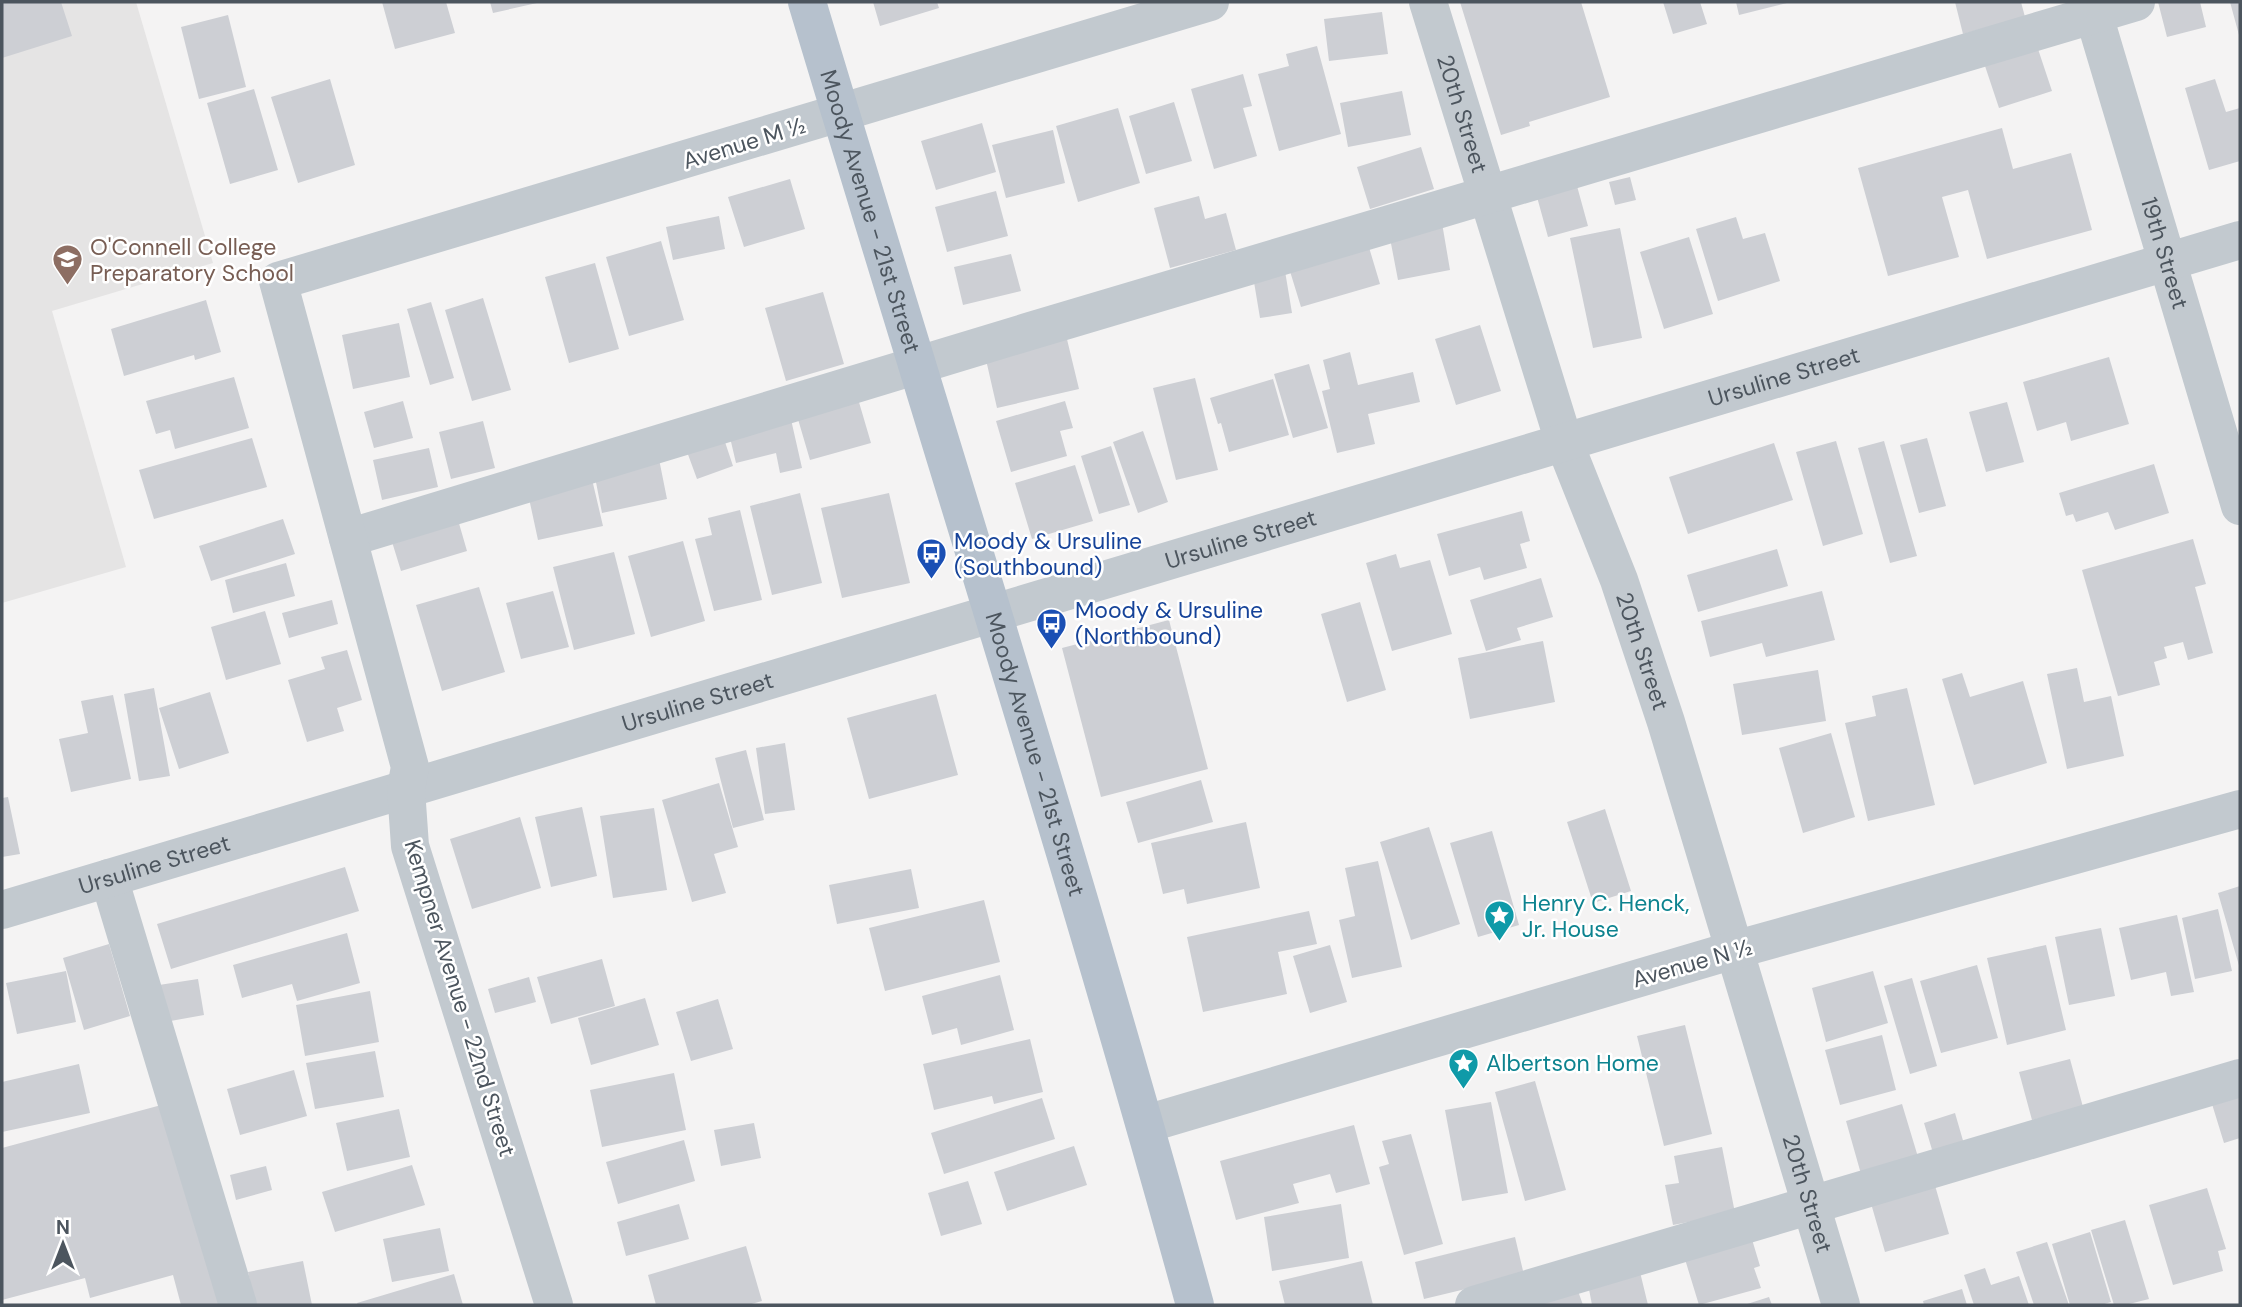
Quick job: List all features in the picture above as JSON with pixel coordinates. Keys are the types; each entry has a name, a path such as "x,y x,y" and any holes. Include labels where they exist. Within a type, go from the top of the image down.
{"main road":[{"name":"Moody Avenue - 21st Street","path":"807,2 1146,1124 1195,1305"}],"street":[{"name":"Avenue M ½","path":"278,281 1210,2"},
{"name":"20th Street","path":"1428,2 1564,442 1619,580 1666,722 1842,1305"},
{"path":"348,538 1487,195 2092,8 2136,2"},
{"name":"19th Street","path":"2092,8 2240,506"},
{"name":"Ursuline Street","path":"2,910 2240,240"},
{"name":"Kempner Avenue - 22nd Street","path":"278,281 410,768 406,789 410,846 554,1305"},
{"name":"Avenue N ½","path":"1146,1124 1734,950 2240,809"},
{"path":"109,878 238,1305"},
{"path":"1474,1305 2240,1078"}],"shaded area":[{"name":"O'Connell College Preparatory School","path":"2,2 136,2 213,263 52,311 126,567 2,603"}],"building":[{"path":"2,2 61,2 72,36 2,58"},
{"path":"382,2 446,2 455,33 395,49"},
{"path":"490,2 537,2 537,3 493,13"},
{"path":"873,2 937,2 939,8 880,26"},
{"path":"1460,2 1581,2 1610,97 1529,122 1530,126 1501,135"},
{"path":"1663,2 1700,2 1707,24 1673,34"},
{"path":"1736,2 1787,2 1787,3 1739,15"},
{"path":"1955,2 2021,2 2025,17 1963,34"},
{"path":"2158,2 2200,2 2206,27 2167,37"},
{"path":"2230,2 2240,2 2240,35 2239,35"},
{"path":"1382,12 1388,54 1329,61 1324,19"},
{"path":"228,15 246,87 199,99 181,27"},
{"path":"2036,43 2052,91 1999,108 1983,60"},
{"path":"1317,46 1341,134 1279,151 1258,74 1289,66 1286,54"},
{"path":"1243,74 1252,106 1243,108 1257,156 1214,169 1191,89"},
{"path":"330,79 355,165 298,183 271,97"},
{"path":"2215,79 2226,112 2240,108 2240,161 2209,170 2185,88"},
{"path":"254,89 278,170 230,184 207,103"},
{"path":"1402,91 1411,135 1348,147 1340,103"},
{"path":"1174,102 1192,161 1146,174 1129,116"},
{"path":"1118,108 1140,183 1078,202 1056,126"},
{"path":"982,123 996,172 936,190 921,141"},
{"path":"2002,128 2013,169 2071,153 2092,230 1987,259 1968,190 1942,197 1959,257 1888,276 1858,168"},
{"path":"1053,130 1065,183 1006,198 992,145"},
{"path":"1421,147 1434,189 1370,209 1357,167"},
{"path":"1630,177 1636,200 1615,205 1609,182"},
{"path":"790,179 805,229 744,247 728,197"},
{"path":"1577,186 1588,226 1548,237 1537,197"},
{"path":"996,191 1008,236 947,252 935,207"},
{"path":"1199,196 1205,219 1226,213 1236,250 1170,268 1154,208"},
{"path":"719,216 725,249 673,260 666,227"},
{"path":"1736,217 1743,239 1765,233 1780,281 1718,301 1696,229"},
{"path":"1442,223 1450,270 1398,280 1389,233"},
{"path":"1620,228 1642,338 1593,348 1570,238"},
{"path":"1689,237 1713,314 1664,329 1640,252"},
{"path":"661,241 684,320 629,336 606,257"},
{"path":"1368,244 1380,284 1301,307 1289,268"},
{"path":"1011,254 1021,291 963,305 954,267"},
{"path":"595,263 619,349 569,363 545,277"},
{"path":"1285,271 1292,313 1260,318 1253,276"},
{"path":"823,292 844,364 786,381 765,308"},
{"path":"483,298 511,390 472,401 445,310"},
{"path":"206,300 221,352 195,360 194,355 124,376 111,329"},
{"path":"431,302 454,378 430,385 407,309"},
{"path":"399,323 410,377 353,389 342,335"},
{"path":"1480,325 1501,391 1456,405 1435,339"},
{"path":"1065,331 1079,389 997,408 984,351"},
{"path":"1350,352 1358,385 1413,372 1420,402 1368,414 1375,444 1337,453 1322,391 1330,389 1323,360"},
{"path":"2109,357 2129,424 2071,441 2066,422 2037,431 2023,382"},
{"path":"1309,364 1328,428 1293,438 1274,374"},
{"path":"234,377 249,428 175,449 170,430 156,434 146,401"},
{"path":"1195,378 1218,470 1176,480 1153,388"},
{"path":"1273,379 1289,435 1229,452 1210,398"},
{"path":"856,392 871,443 810,460 795,409"},
{"path":"403,401 413,438 374,448 364,412"},
{"path":"1065,401 1073,428 1060,431 1067,456 1011,472 996,421"},
{"path":"2007,402 2024,462 1986,472 1969,412"},
{"path":"790,415 802,468 780,473 776,453 736,463 728,429"},
{"path":"483,421 495,468 451,479 439,432"},
{"path":"1143,431 1168,502 1138,513 1113,442"},
{"path":"723,436 733,466 697,479 686,449"},
{"path":"252,438 267,487 154,519 139,470"},
{"path":"1927,438 1946,506 1919,513 1900,445"},
{"path":"1836,441 1863,534 1823,546 1796,452"},
{"path":"1884,441 1917,556 1890,563 1858,448"},
{"path":"1774,443 1793,500 1688,534 1669,477"},
{"path":"1111,446 1130,505 1099,514 1081,456"},
{"path":"429,448 438,487 382,500 373,460"},
{"path":"659,459 667,499 602,513 594,472"},
{"path":"2154,464 2169,513 2115,530 2108,512 2076,522 2073,514 2066,516 2059,493"},
{"path":"1075,465 1093,521 1032,539 1015,483"},
{"path":"591,475 603,526 538,540 527,489"},
{"path":"800,493 822,583 772,595 750,506"},
{"path":"889,493 910,583 842,598 821,508"},
{"path":"740,510 762,600 714,611 695,539 712,535 708,518"},
{"path":"1522,511 1530,541 1520,544 1527,568 1484,580 1480,567 1449,576 1437,534"},
{"path":"456,513 467,551 401,571 389,532"},
{"path":"283,519 295,554 211,581 199,546"},
{"path":"2193,539 2206,584 2195,587 2213,653 2188,660 2183,642 2164,647 2167,658 2154,662 2160,685 2118,696 2082,570"},
{"path":"683,541 705,621 651,637 628,556"},
{"path":"1777,549 1788,586 1698,612 1687,575"},
{"path":"614,552 635,634 574,650 553,567"},
{"path":"1396,554 1400,568 1430,560 1452,634 1392,651 1366,563"},
{"path":"286,563 295,596 233,613 225,580"},
{"path":"1541,578 1553,617 1517,628 1521,640 1486,651 1470,600"},
{"path":"479,587 505,672 442,691 416,605"},
{"path":"553,591 569,647 521,659 506,603"},
{"path":"1822,591 1835,640 1766,657 1762,643 1710,657 1701,621"},
{"path":"332,600 338,624 289,638 282,613"},
{"path":"1360,602 1386,690 1347,702 1321,614"},
{"path":"265,611 281,664 226,680 211,627"},
{"path":"1169,620 1208,769 1101,797 1062,648"},
{"path":"1543,641 1555,702 1470,719 1458,658"},
{"path":"347,650 362,700 337,708 344,731 307,742 288,680 325,669 321,657"},
{"path":"2077,668 2084,702 2111,696 2124,756 2067,769 2047,674"},
{"path":"1818,670 1826,721 1742,735 1733,684"},
{"path":"1962,673 1970,697 2023,681 2047,763 1974,785 1942,679"},
{"path":"154,688 170,776 139,781 124,694"},
{"path":"1907,688 1935,805 1868,821 1845,723 1876,716 1872,696"},
{"path":"210,692 229,753 179,769 159,708"},
{"path":"936,694 958,775 869,799 847,718"},
{"path":"113,695 131,779 71,792 59,739 88,733 81,701"},
{"path":"1831,733 1855,817 1803,833 1779,748"},
{"path":"785,743 795,810 765,814 756,748"},
{"path":"746,750 764,820 733,828 715,758"},
{"path":"1201,780 1213,822 1138,843 1126,802"},
{"path":"719,783 738,847 714,854 726,893 692,902 662,800"},
{"path":"8,797 20,854 2,857 2,798"},
{"path":"582,807 597,876 551,887 535,817"},
{"path":"654,808 667,890 613,898 600,816"},
{"path":"1605,809 1631,891 1593,903 1567,822"},
{"path":"520,817 541,888 472,909 450,839"},
{"path":"1246,822 1260,888 1187,904 1184,889 1163,894 1151,843"},
{"path":"1429,827 1460,924 1411,940 1380,842"},
{"path":"1492,831 1519,925 1478,937 1450,843"},
{"path":"1378,861 1402,967 1352,978 1339,920 1355,916 1345,868"},
{"path":"345,867 359,911 171,969 157,924"},
{"path":"911,869 919,908 837,924 829,885"},
{"path":"2240,886 2240,969 2218,893"},
{"path":"984,900 1000,962 885,991 869,928"},
{"path":"2218,909 2232,971 2195,979 2182,918"},
{"path":"1309,911 1317,944 1278,952 1287,994 1203,1012 1187,937"},
{"path":"2177,915 2194,992 2171,996 2166,972 2131,980 2119,928"},
{"path":"2101,928 2115,996 2069,1005 2055,937"},
{"path":"347,933 360,983 297,1001 292,984 242,998 233,965"},
{"path":"109,944 130,1016 84,1030 63,958"},
{"path":"1330,945 1347,1002 1310,1013 1293,956"},
{"path":"2046,945 2066,1030 2007,1045 1987,958"},
{"path":"602,959 615,1006 551,1024 537,977"},
{"path":"1977,965 1998,1038 1941,1053 1920,981"},
{"path":"66,971 76,1022 17,1034 6,983"},
{"path":"1873,971 1888,1023 1826,1042 1812,988"},
{"path":"1000,975 1014,1030 961,1045 957,1028 932,1035 922,996"},
{"path":"529,977 536,1002 495,1013 488,989"},
{"path":"1912,978 1937,1066 1910,1074 1884,986"},
{"path":"198,979 204,1015 165,1022 159,985"},
{"path":"370,991 379,1042 305,1056 296,1005"},
{"path":"645,998 659,1045 591,1065 578,1018"},
{"path":"718,999 733,1049 691,1061 676,1012"},
{"path":"1685,1025 1712,1134 1664,1146 1637,1036"},
{"path":"1882,1035 1896,1090 1840,1105 1825,1050"},
{"path":"1030,1039 1043,1092 994,1104 992,1096 934,1110 923,1064"},
{"path":"375,1051 384,1097 315,1109 306,1063"},
{"path":"2070,1059 2083,1107 2032,1120 2019,1072"},
{"path":"79,1064 90,1113 2,1132 2,1082"},
{"path":"294,1070 307,1116 240,1135 227,1089"},
{"path":"674,1073 686,1130 602,1147 590,1090"},
{"path":"1535,1081 1566,1190 1525,1201 1495,1092"},
{"path":"2240,1096 2240,1138 2224,1143 2212,1104"},
{"path":"1042,1098 1055,1139 944,1174 931,1133"},
{"path":"1491,1102 1508,1193 1462,1201 1445,1110"},
{"path":"165,1104 220,1305 181,1305 173,1275 90,1298 85,1278 2,1300 2,1148"},
{"path":"1902,1104 1918,1157 1861,1174 1846,1121"},
{"path":"399,1109 410,1157 347,1171 336,1123"},
{"path":"1955,1113 1964,1144 1933,1153 1924,1123"},
{"path":"754,1123 761,1158 721,1166 714,1130"},
{"path":"1354,1125 1370,1184 1336,1193 1330,1174 1293,1184 1299,1203 1236,1220 1220,1161"},
{"path":"1411,1134 1443,1244 1404,1255 1379,1167 1389,1164 1382,1141"},
{"path":"684,1140 695,1181 618,1204 606,1162"},
{"path":"1074,1146 1087,1185 1007,1211 994,1172"},
{"path":"1722,1147 1735,1213 1673,1225 1665,1185 1679,1183 1674,1156"},
{"path":"412,1165 425,1205 335,1232 322,1192"},
{"path":"266,1166 272,1190 236,1200 230,1175"},
{"path":"968,1181 982,1224 941,1236 928,1193"},
{"path":"1934,1182 1949,1234 1885,1252 1870,1200"},
{"path":"2207,1188 2226,1249 2218,1251 2223,1271 2173,1285 2149,1205"},
{"path":"679,1204 689,1239 626,1256 617,1222"},
{"path":"1341,1204 1349,1258 1272,1271 1264,1217"},
{"path":"2125,1220 2149,1299 2114,1305 2091,1230"},
{"path":"440,1228 449,1271 392,1282 383,1239"},
{"path":"2090,1232 2111,1302 2101,1305 2070,1305 2052,1244"},
{"path":"1751,1236 1760,1266 1754,1268 1761,1288 1699,1305 1684,1256"},
{"path":"1515,1237 1524,1275 1424,1299 1415,1262"},
{"path":"2047,1242 2069,1305 2034,1305 2016,1252"},
{"path":"746,1246 762,1301 748,1305 656,1305 648,1275"},
{"path":"303,1261 312,1305 255,1305 248,1272"},
{"path":"1362,1261 1373,1305 1285,1305 1279,1281"},
{"path":"1985,1268 1991,1285 2019,1276 2029,1305 1974,1305 1964,1275"},
{"path":"1640,1272 1648,1305 1592,1305 1588,1284"},
{"path":"454,1274 463,1305 357,1303"},
{"path":"1962,1289 1967,1305 1924,1305 1923,1301"},
{"path":"1578,1291 1583,1305 1534,1305"},
{"path":"1769,1297 1772,1305 1744,1305"}],"place":[{"name":"O'Connell College Preparatory School","path":"67,287"},
{"name":"Moody & Ursuline (Southbound)","path":"931,581"},
{"name":"Moody & Ursuline (Northbound)","path":"1052,650"},
{"name":"Henry C. Henck, Jr. House","path":"1499,943"},
{"name":"Albertson Home","path":"1463,1090"}]}
